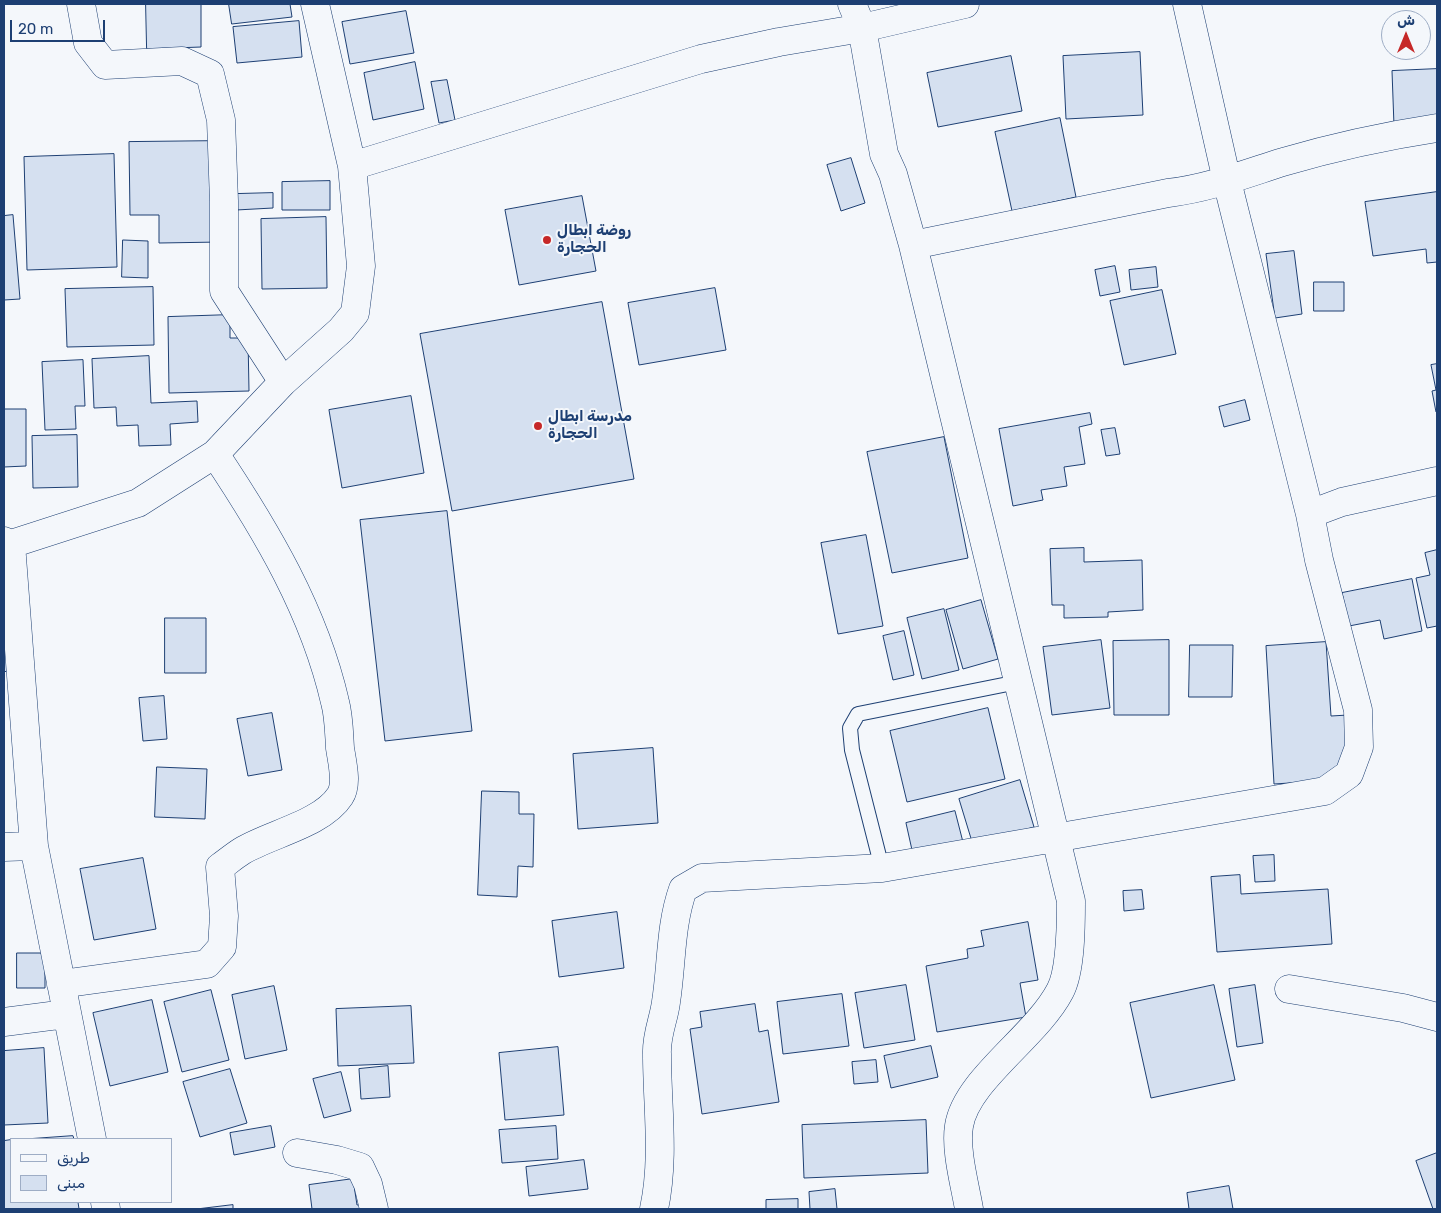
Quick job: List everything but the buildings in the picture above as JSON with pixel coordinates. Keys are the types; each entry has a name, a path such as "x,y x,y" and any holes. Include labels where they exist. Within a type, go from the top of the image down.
{"street":[{"path":"81,4 88,43 105,65 182,61 210,74 221,120 224,201 224,291 283,382"},
{"path":"92,1138 34,846 7,543 138,504 215,454 283,382 341,330 355,313 361,266 352,166 315,4"},
{"path":"352,166 701,59 779,42 857,16 965,4"},
{"path":"654,1209 661,1156 656,1052 658,1033 666,1003 674,913 683,889 702,878 882,868 1237,808 1324,790 1349,774 1359,747 1358,710 1319,560 1310,514 1227,182 1187,4"},
{"path":"857,16 884,154 892,174 913,245 1018,682 1058,837 1071,901 1071,929 1061,989 1045,1016 979,1085 963,1112 959,1127 959,1145 968,1209"},
{"path":"913,245 1168,193 1191,191 1227,182 1283,162 1377,138 1437,128"},
{"path":"61,984 208,964 222,947 224,916 220,867 241,852 311,820 331,808 342,794 344,778 336,704 315,632 296,588 243,497 215,454"},
{"path":"1310,514 1342,502 1437,481"},
{"path":"4,847 34,846"},
{"path":"1289,989 1403,1008 1437,1016"},
{"path":"4,1022 66,1014"},
{"path":"297,1153 337,1160 360,1167 368,1184 374,1209"}],"lane":[{"path":"882,868 852,750 850,728 858,714 1018,682"}],"place":[{"name":"روضة ابطال الحجارة","path":"547,240"},
{"name":"مدرسة ابطال الحجارة","path":"538,426"}]}
